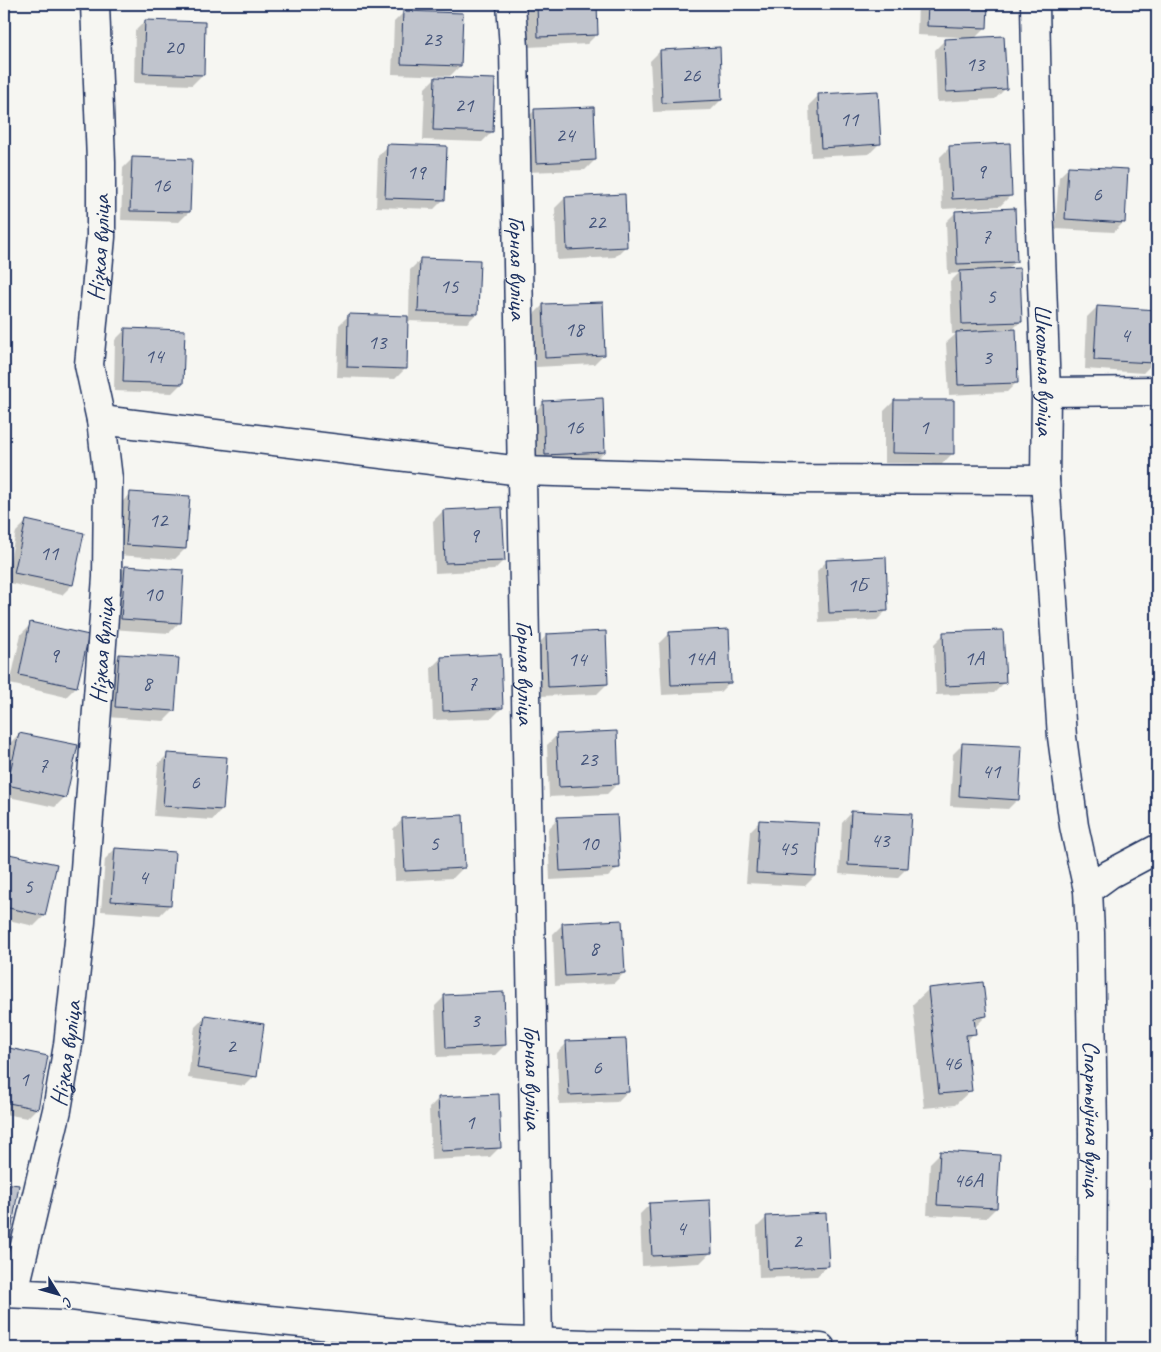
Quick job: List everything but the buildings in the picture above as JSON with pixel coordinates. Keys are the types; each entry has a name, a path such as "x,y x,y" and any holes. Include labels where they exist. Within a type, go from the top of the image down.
{"street":[{"name":"Нізкая вуліца","path":"9,1293 57,1110 68,1045 81,922 107,577 108,479 101,420 89,365 101,237 101,162 95,4"},
{"name":"Горная вуліца","path":"511,4 514,57 538,1342"},
{"name":"Школьная вуліца","path":"1035,4 1039,211 1046,392 1045,480 1062,737"},
{"path":"1046,392 1157,391"},
{"path":"101,420 522,472 787,479 1045,480"},
{"name":"Спартыўная вуліца","path":"1062,737 1074,826 1088,890 1093,1134 1092,1348"},
{"path":"1088,890 1110,874 1157,849"},
{"path":"9,1293 72,1296 221,1315 469,1340 822,1348"}]}
